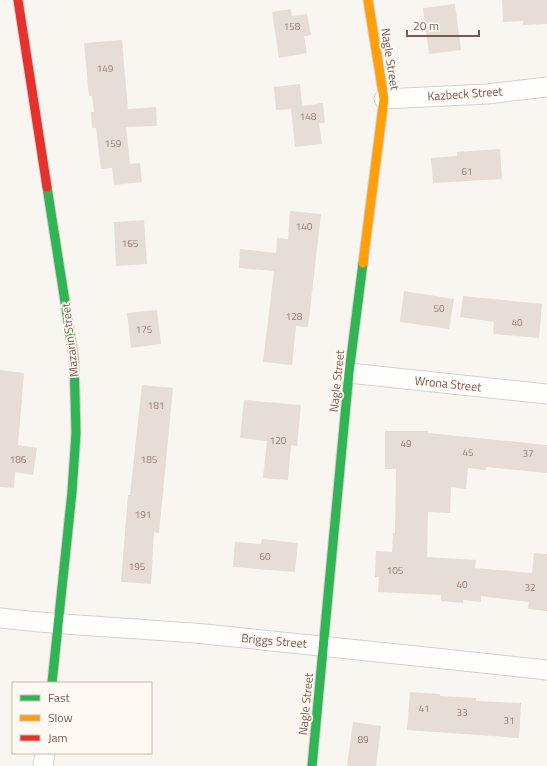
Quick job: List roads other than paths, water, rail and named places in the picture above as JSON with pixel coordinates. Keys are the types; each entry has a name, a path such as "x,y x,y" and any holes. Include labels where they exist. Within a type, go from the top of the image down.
{"street":[{"name":"Mazarin Street","path":"18,0 74,359 76,440 59,625 52,682"},
{"name":"Nagle Street","path":"312,766 349,374 384,99 368,0"},
{"name":"Kazbeck Street","path":"384,99 487,94 547,87"},
{"name":"Wrona Street","path":"349,374 547,394"},
{"name":"Briggs Street","path":"0,618 59,625 202,634 547,670"},
{"path":"43,766 45,754"}]}
